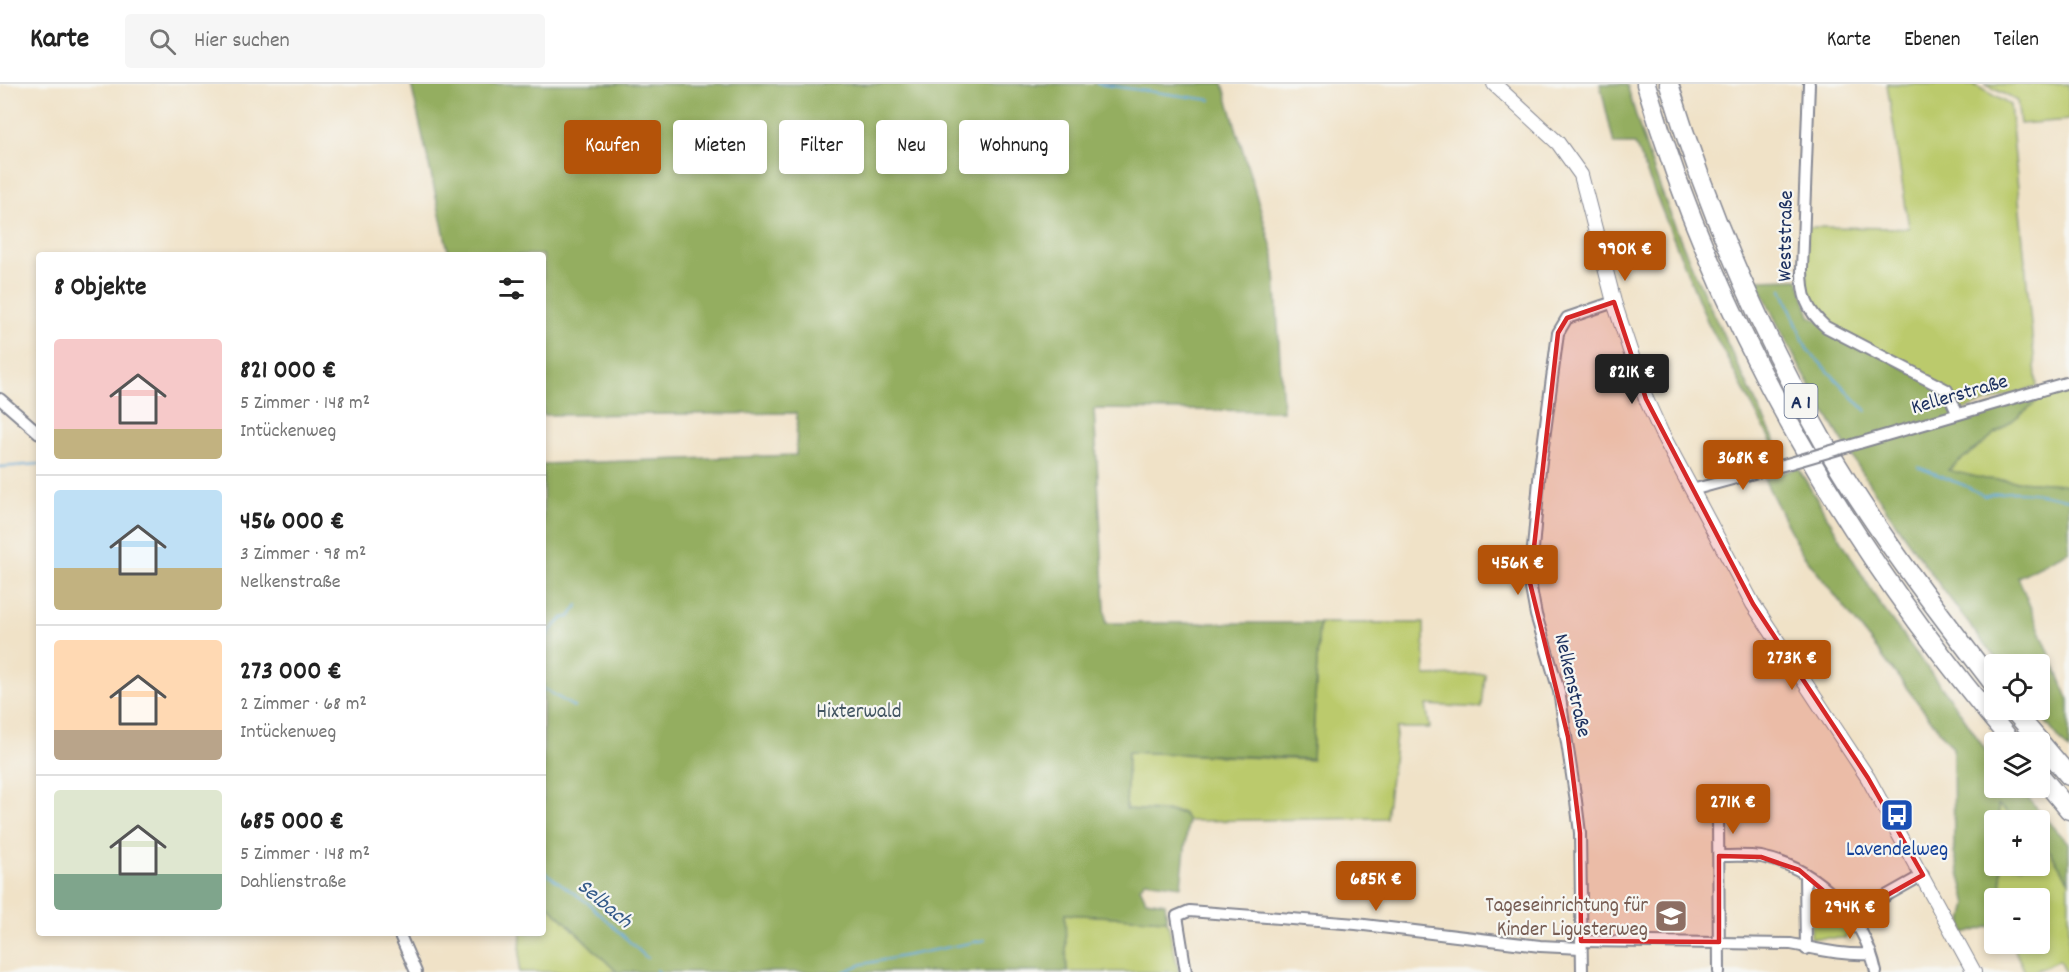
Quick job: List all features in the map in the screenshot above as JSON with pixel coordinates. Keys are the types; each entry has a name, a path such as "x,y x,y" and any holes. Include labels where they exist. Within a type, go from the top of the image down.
{"highway":[{"name":"A 1","path":"1646,84 1707,258 1733,316 1782,412 1835,500 1912,614 2004,732"},
{"name":"A 1","path":"1669,84 1696,169 1729,254 1793,386 1852,488 1933,606 1984,672"},
{"path":"2021,720 2069,776"},
{"path":"2050,787 2069,810"}],"street":[{"path":"1494,84 1543,128 1573,162 1585,189 1614,302 1646,399 1753,604 1869,778 1974,972"},
{"name":"Weststraße","path":"1809,84 1802,269 1803,298 1826,327 1947,390 1957,413"},
{"name":"Nelkenstraße","path":"1582,972 1579,822 1559,691 1536,615 1530,583 1533,538 1557,333 1567,318 1614,302"},
{"name":"Kellerstraße","path":"1692,490 2069,382"},
{"path":"0,399 36,430"},
{"path":"1718,815 1719,972"},
{"path":"1719,856 1761,857 1805,874 1852,915 1871,954 1876,972"},
{"path":"1805,874 1806,949"},
{"path":"1852,915 1923,875"},
{"path":"1186,972 1177,916 1189,911 1356,924 1540,946 1719,942 1791,944 1806,949 1852,955 1871,954"},
{"path":"400,936 416,972"}],"highlighted area":[{"path":"1614,302 1646,399 1753,604 1868,778 1923,875 1852,915 1799,870 1761,857 1719,856 1719,942 1581,941 1580,833 1568,737 1530,583 1558,333 1567,318"}],"green space":[{"name":"Hixterwald","path":"411,84 1223,84 1274,255 1283,411 1094,409 1106,623 1319,623 1312,759 1128,752 1126,809 1183,813 1188,821 1181,886 1145,881 1140,887 1146,900 1165,903 1167,920 1065,914 1067,972 617,972 546,903 546,464 796,455 797,413 546,415 546,252 448,252"},
{"path":"1600,84 1627,84 1657,179 1675,225 1715,317 1780,451 1780,458 1707,321 1635,144 1614,144"},
{"path":"1887,84 1973,84 2010,105 2037,387 1958,411 1884,356 1820,317 1807,297 1807,227 1909,228"},
{"path":"1985,84 2069,84 2069,120 2020,124 2017,101"},
{"path":"1798,279 1810,316 1945,391 1956,416 2040,394 2035,403 1948,470 1985,479 2063,484 2069,488 2069,551 2018,577 2050,654 1992,654 1932,574 1867,480 1808,382 1757,280"},
{"path":"2069,386 2069,488 2063,484 1985,479 1947,471 2035,403 2040,394"},
{"path":"1798,468 1879,603 1984,748 1984,798 2028,798 2039,810 2004,810 1998,805 1998,810 1984,810 1984,876 2001,876 2002,888 1984,888 1984,928 1964,934 1963,921 1967,904 1954,852 1953,748 1800,550 1764,479"},
{"path":"1319,623 1424,623 1425,676 1485,674 1482,708 1426,705 1430,728 1397,728 1386,818 1188,821 1183,812 1126,809 1128,752 1312,760"},
{"path":"2050,655 2069,701 2069,751 2044,720 2050,720"},
{"path":"2050,823 2069,844 2069,881 2050,852"},
{"path":"2050,852 2069,881 2069,972 2065,972 2059,960 2034,972 2025,972 2017,954 2050,954 2050,888 2002,888 2001,876 2050,876"},
{"path":"1831,899 1852,925 1845,938 1811,938 1811,908 1819,900"},
{"path":"546,903 617,972 519,972 521,936 546,936"},
{"path":"1064,914 1167,920 1179,972 1067,972"}],"waterway":[{"path":"1097,84 1211,100"},
{"path":"1782,289 1807,349 1866,411"},
{"name":"Selbach","path":"0,467 36,464"},
{"path":"1918,467 1966,486 1984,496 2005,492 2027,492 2069,500"},
{"path":"546,638 563,618 570,617 578,605"},
{"path":"546,690 574,707"},
{"name":"Selbach","path":"546,873 588,903 647,958"},
{"path":"843,972 863,964 985,940"}],"place":[{"name":"Lavendelweg","path":"1897,815"},
{"name":"Tageseinrichtung für Kinder Ligusterweg","path":"1671,916"}]}
